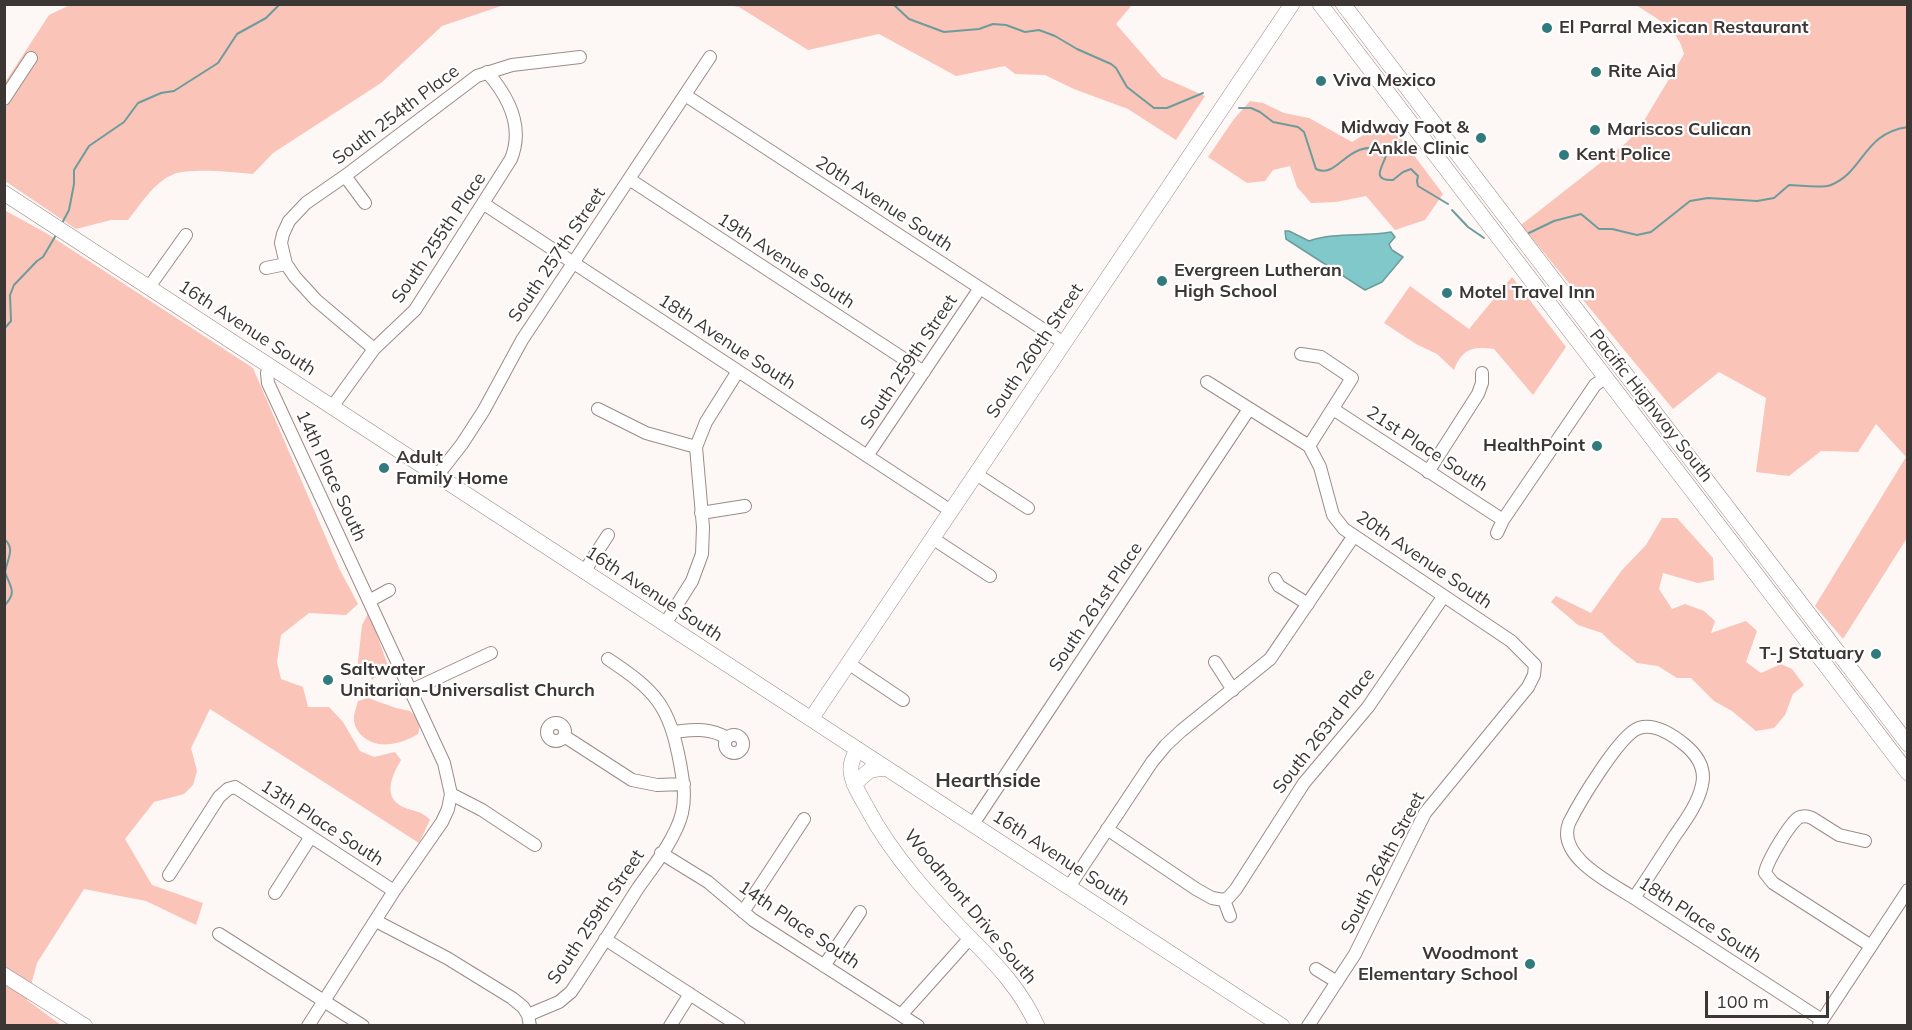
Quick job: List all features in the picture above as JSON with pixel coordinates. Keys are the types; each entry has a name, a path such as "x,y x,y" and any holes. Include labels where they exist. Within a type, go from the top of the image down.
{"main road":[{"name":"South 260th Street","path":"811,719 1292,4"},
{"name":"Pacific Highway South","path":"1320,4 1908,773"},
{"name":"Pacific Highway South","path":"1343,4 1908,744"},
{"name":"16th Avenue South","path":"4,193 1282,1026"},
{"path":"1616,392 1643,412 1649,420 1663,424"},
{"path":"1651,438 1663,439 1674,452 1700,472"},
{"path":"1889,747 1908,765"},
{"name":"Woodmont Drive South","path":"857,749 850,768 854,784 870,814 903,862 970,938 992,959 1028,1007 1037,1026"},
{"path":"854,784 870,770 885,768"},
{"path":"4,975 86,1026"}],"street":[{"name":"South 254th Place","path":"286,264 281,243 283,234 290,221 306,203 456,91 487,72 512,64 580,57"},
{"name":"South 257th Street","path":"437,476 462,444 484,410 522,340 710,57"},
{"path":"4,99 31,58"},
{"name":"South 255th Place","path":"332,407 374,349 415,310 511,159 517,139 515,123 510,106 498,84 487,72"},
{"name":"20th Avenue South","path":"685,95 1064,343"},
{"path":"345,176 365,203"},
{"name":"19th Avenue South","path":"629,179 924,372"},
{"name":"18th Avenue South","path":"484,204 951,511"},
{"path":"149,287 186,235"},
{"path":"266,268 286,264 316,300 374,349"},
{"name":"South 259th Street","path":"867,456 980,288"},
{"path":"1207,382 1309,446 1352,378 1321,357 1301,354"},
{"name":"14th Place South","path":"271,366 267,373 268,383 412,690 444,763 451,795"},
{"path":"665,624 700,564 703,545 696,447 706,422 738,371"},
{"path":"1428,472 1478,394 1482,383 1482,373"},
{"path":"1497,533 1503,520 1595,385 1605,378"},
{"path":"598,409 646,433 696,447"},
{"name":"South 261st Place","path":"972,824 1249,409"},
{"name":"21st Place South","path":"1333,409 1503,520"},
{"name":"20th Avenue South","path":"1309,446 1320,467 1335,518 1353,537 1511,641 1535,665"},
{"path":"976,474 1028,508"},
{"path":"701,513 745,506"},
{"path":"584,572 608,535"},
{"path":"1069,887 1152,762 1166,745 1270,660 1353,537"},
{"path":"932,538 990,576"},
{"path":"1275,579 1279,586 1308,604"},
{"path":"369,601 389,590"},
{"name":"South 263rd Place","path":"1224,900 1236,889 1304,783 1368,707 1443,597"},
{"path":"412,690 491,652"},
{"name":"South 259th Street","path":"529,1021 571,992 662,853 682,814 684,783 673,732 665,710 641,681 608,659"},
{"path":"1215,662 1233,690"},
{"path":"848,663 903,700"},
{"name":"South 264th Street","path":"1308,1026 1355,954 1425,813 1528,687 1534,675 1535,665"},
{"name":"18th Place South","path":"1634,898 1696,801 1702,786 1703,770 1694,754 1678,740 1657,729 1640,728 1628,736 1617,748 1576,810 1568,826 1567,841 1575,855 1586,866 1820,1023"},
{"path":"673,732 705,729 727,738"},
{"path":"564,736 632,780 657,785 684,783"},
{"name":"13th Place South","path":"169,875 219,797 229,788 237,789 394,891"},
{"path":"308,1026 394,891 442,822 451,795 482,810 535,845"},
{"path":"1865,841 1844,838 1812,818 1801,817 1792,825 1768,861 1765,873 1773,883 1871,946"},
{"path":"743,912 804,819"},
{"path":"1107,829 1196,890 1212,898 1224,900 1230,916"},
{"path":"275,893 310,838"},
{"name":"14th Place South","path":"662,853 708,882 743,912 918,1026"},
{"path":"1820,1023 1908,890"},
{"path":"824,966 860,912"},
{"path":"376,921 467,962 516,1000 529,1021"},
{"path":"219,934 363,1026"},
{"path":"901,1015 970,938"},
{"path":"605,939 739,1026"},
{"path":"1316,969 1337,982"},
{"path":"669,1026 690,994"}],"shaded area":[{"path":"70,5 504,5 442,26 381,83 273,153 253,174 201,171 174,174 154,188 128,220 111,220 76,229 5,181 4,84 49,15"},
{"path":"728,5 1132,5 1116,24 1162,77 1205,96 1176,140 1128,109 1074,89 1045,75 1015,74 1005,66 956,76 879,34 808,50 739,7"},
{"path":"1636,5 1907,5 1907,538 1843,639 1815,606 1906,457 1876,424 1858,452 1821,451 1789,476 1756,472 1766,398 1719,372 1673,409 1521,225 1627,142 1639,129 1684,54 1672,31"},
{"path":"1250,101 1263,103 1284,113 1309,118 1352,142 1384,122 1395,130 1443,194 1425,220 1395,230 1366,196 1336,202 1311,203 1297,187 1290,166 1273,170 1265,181 1247,183 1208,157 1234,119"},
{"path":"4,210 46,233 253,368 339,568 358,604 346,615 309,613 281,635 277,662 281,679 303,687 308,707 329,707 343,722 360,751 374,757 395,752 401,760 391,784 392,796 401,806 419,812 430,820 419,843 210,709 191,748 197,771 193,785 184,794 154,802 125,839 152,885 203,903 196,925 146,901 84,889 37,963 27,1000 61,1025 5,1025"},
{"path":"1512,277 1566,347 1533,395 1494,349 1469,350 1461,357 1454,370 1437,354 1416,344 1384,323 1410,286 1469,329"},
{"path":"1662,518 1677,518 1713,558 1714,580 1698,583 1663,573 1659,589 1672,609 1685,604 1704,611 1715,621 1711,633 1746,621 1757,631 1746,662 1761,673 1781,664 1792,669 1804,685 1793,694 1785,715 1774,728 1756,731 1732,711 1714,701 1691,678 1677,678 1658,666 1637,663 1602,633 1578,625 1551,602 1556,596 1591,613 1622,570 1646,545"},
{"path":"369,612 388,666 372,680 370,672 357,670 362,625"},
{"path":"368,698 410,711 418,721 418,734 390,744 377,744 365,738 356,728 354,715 358,701"}],"water":[{"path":"1285,231 1309,241 1329,236 1391,232 1395,237 1389,244 1392,250 1403,257 1382,282 1365,290 1286,239"}],"waterway":[{"path":"61,225 69,210 74,170 89,146 124,122 138,103 161,93 174,91 218,63 237,34 266,18 280,4"},
{"path":"893,4 909,19 944,32 979,29 993,24 1006,25 1025,32 1039,30 1055,36 1111,64 1116,68 1127,87 1154,108 1167,108 1203,93"},
{"path":"1239,108 1251,108 1273,122 1298,127 1304,132 1316,169 1324,171 1331,169 1362,149 1373,148 1387,151 1380,170 1381,177 1393,180 1411,169 1418,176 1418,186 1448,204"},
{"path":"1529,233 1554,221 1581,214 1599,229 1612,229 1637,235 1651,232 1690,201 1708,198 1757,201 1774,198 1789,185 1816,187 1831,185 1851,171 1882,137 1908,127"},
{"path":"1452,210 1468,227 1484,238"},
{"path":"4,329 11,321 10,295 14,285 43,257 56,235"},
{"path":"4,539 10,546 5,572 12,593 4,606"}],"place":[{"name":"El Parral Mexican Restaurant","path":"1547,28"},
{"name":"Rite Aid","path":"1596,72"},
{"name":"Viva Mexico","path":"1321,81"},
{"name":"Mariscos Culican","path":"1595,130"},
{"name":"Midway Foot & Ankle Clinic","path":"1481,138"},
{"name":"Kent Police","path":"1564,155"},
{"name":"Evergreen Lutheran High School","path":"1162,281"},
{"name":"Motel Travel Inn","path":"1447,293"},
{"name":"HealthPoint","path":"1597,446"},
{"name":"Adult Family Home","path":"384,468"},
{"name":"T-J Statuary","path":"1876,654"},
{"name":"Saltwater Unitarian-Universalist Church","path":"328,680"},
{"name":"Woodmont Elementary School","path":"1530,964"}],"district":[{"name":"Hearthside","path":"988,781"}]}
